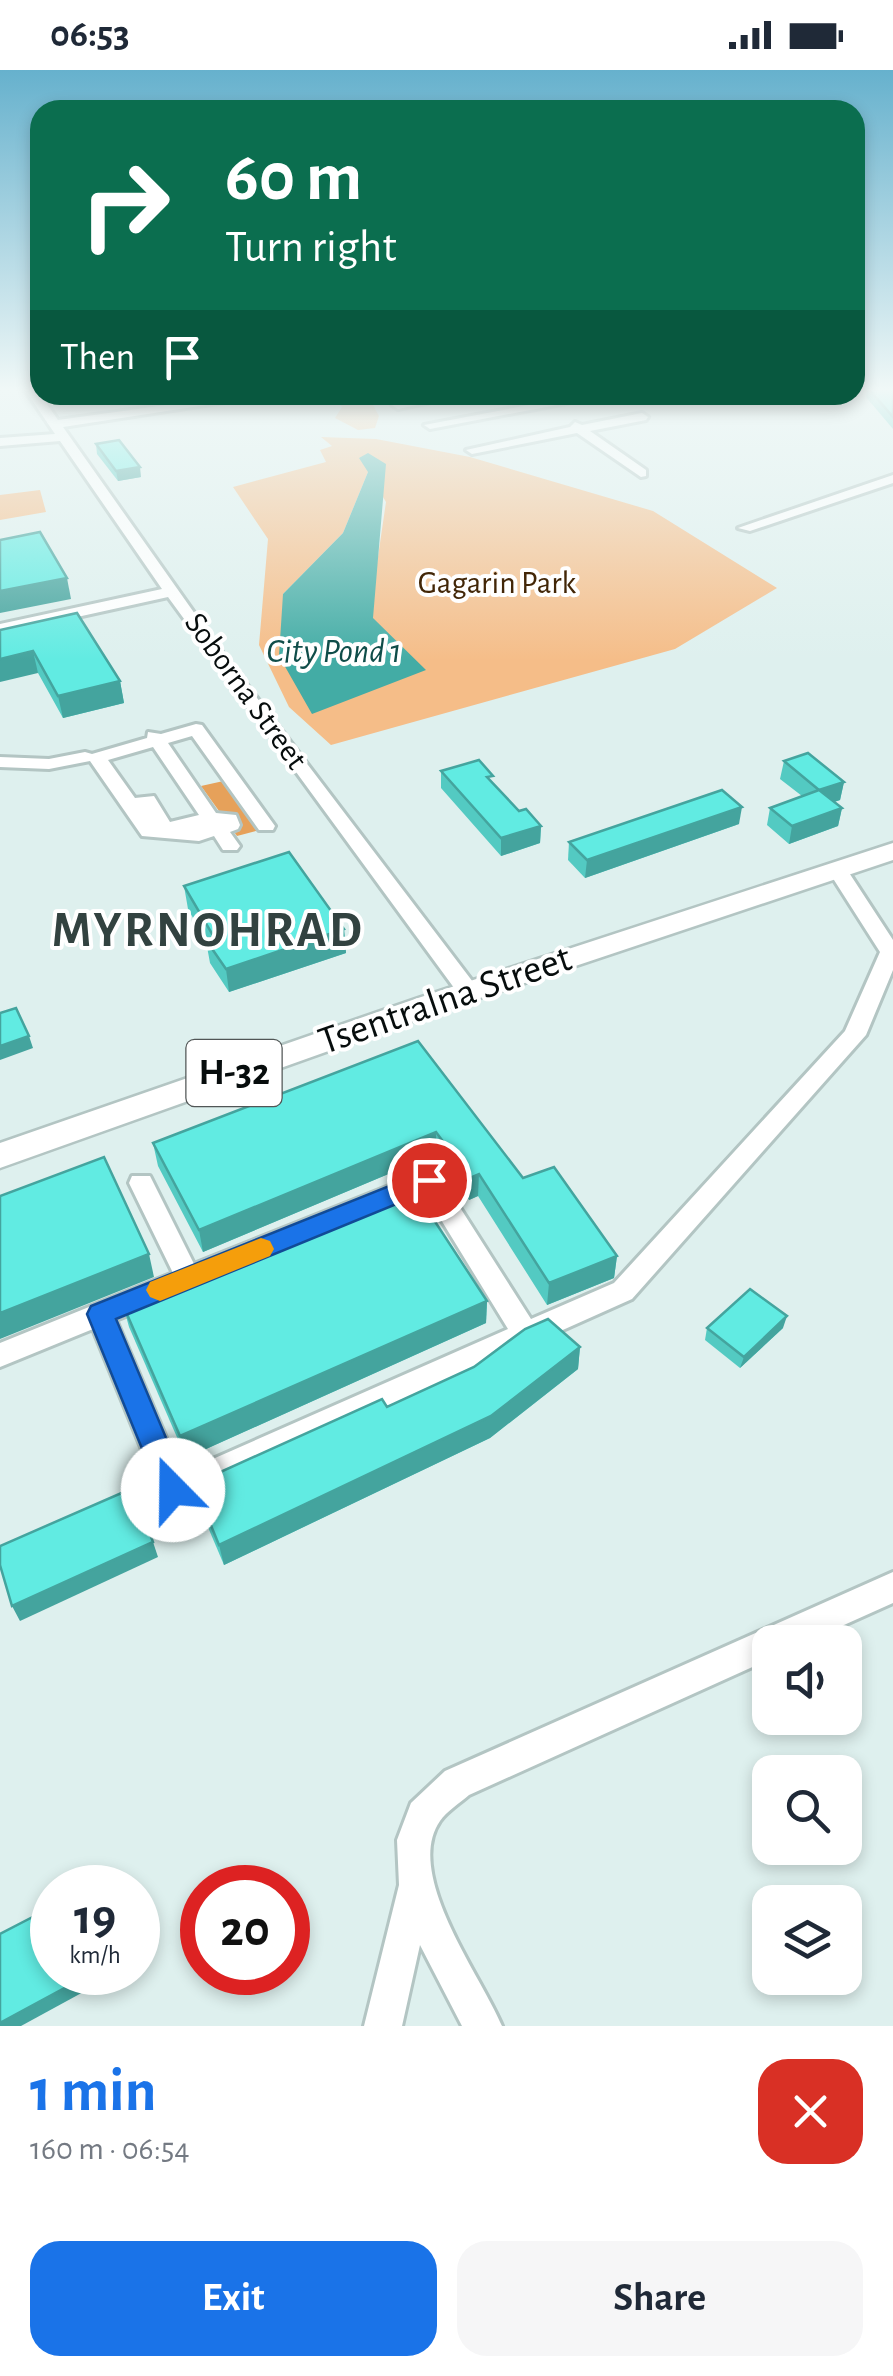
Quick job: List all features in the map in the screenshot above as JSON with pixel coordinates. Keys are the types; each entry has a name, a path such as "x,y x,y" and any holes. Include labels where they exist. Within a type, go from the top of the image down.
{"main road":[{"name":"Tsentralna Street","path":"0,1156 468,991 893,851"}],"street":[{"name":"Soborna Street","path":"94,478 212,651 468,991"},
{"path":"746,528 893,479"},
{"path":"0,629 174,591"},
{"path":"154,736 164,792 156,830 199,834 231,825 229,819 164,792 97,758 196,729 266,826"},
{"path":"0,762 49,764 85,757"},
{"path":"164,792 232,764 194,784 206,800 206,811 230,846"},
{"path":"100,1314 166,1493 623,1291 854,1034 890,952 837,870"},
{"path":"0,1354 429,1180 526,1334"},
{"path":"141,1183 188,1278"},
{"path":"383,2026 415,1890 412,1848 424,1812 458,1783 893,1586"},
{"path":"415,1890 483,2026"}],"green space":[{"name":"Gagarin Park","path":"265,478 365,478 343,533 283,594 373,618 373,591 386,502 372,478 542,478 653,511 777,588 675,649 331,745 289,707 259,645 268,539 233,487"},
{"path":"40,490 46,512 0,520 0,495"}],"shaded area":[{"path":"228,780 263,829 237,836 201,786"}],"water":[{"name":"City Pond 1","path":"365,478 385,478 373,618 426,670 312,714 279,656 283,594 343,533"}],"building":[{"path":"40,532 67,578 0,591 0,540"},
{"path":"77,613 120,681 58,696 33,651 0,659 0,630"},
{"path":"808,753 844,782 819,790 784,761"},
{"path":"479,760 493,776 487,777 519,811 526,809 541,826 501,838 441,771"},
{"path":"722,790 742,807 587,860 569,842"},
{"path":"819,790 842,808 792,826 770,808"},
{"path":"289,852 344,929 226,969 206,940 214,937 184,886"},
{"path":"16,1008 29,1036 0,1046 0,1013"},
{"path":"418,1041 523,1178 554,1167 617,1256 549,1283 479,1174 470,1178 436,1132 199,1230 153,1143"},
{"path":"104,1157 149,1254 0,1313 0,1196"},
{"path":"413,1188 487,1301 180,1436 123,1305"},
{"path":"750,1289 787,1316 744,1357 707,1328"},
{"path":"548,1319 580,1347 491,1416 219,1545 194,1484 382,1399 387,1407 474,1367 525,1329"},
{"path":"133,1488 153,1542 12,1606 0,1565 0,1546"},
{"path":"30,1918 30,1995 52,1995 0,2023 0,1934"}],"slow traffic":[{"path":"160,1290 261,1249"}],"district":[{"name":"MYRNOHRAD","path":"208,931"}],"route":[{"path":"173,1490 100,1314 429,1180"}]}
